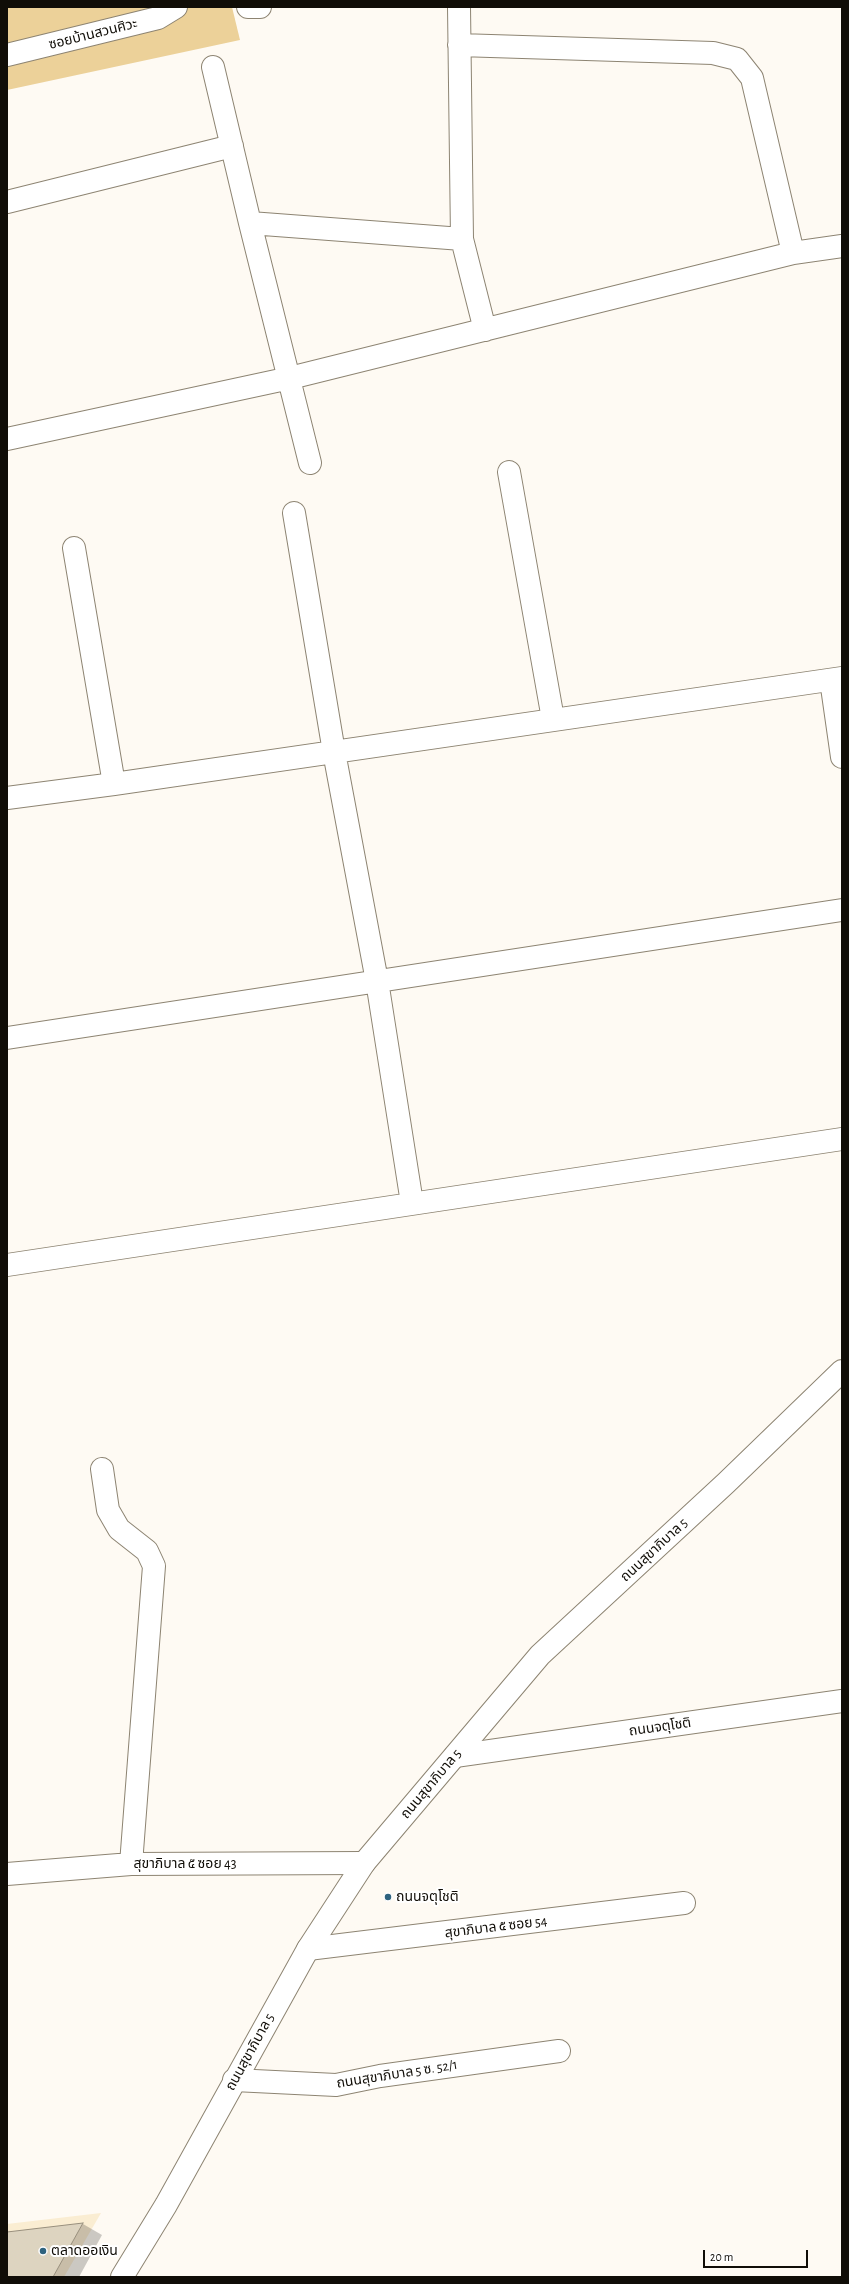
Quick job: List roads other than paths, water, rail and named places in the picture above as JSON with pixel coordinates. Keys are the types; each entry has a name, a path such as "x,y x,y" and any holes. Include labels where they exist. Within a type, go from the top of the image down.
{"street":[{"name":"ซอยบ้านสวนศิวะ","path":"7,55 158,18 176,7"},
{"path":"248,7 260,7"},
{"path":"459,7 462,239 485,330"},
{"path":"459,44 713,53 737,59 752,78 793,253"},
{"path":"213,67 310,464"},
{"path":"7,202 232,146"},
{"path":"250,223 462,239"},
{"path":"7,439 290,378 793,253 842,246"},
{"path":"509,472 553,719"},
{"path":"294,513 334,752 377,981 412,1203"},
{"path":"74,548 114,784"},
{"path":"7,798 114,784 836,679 842,756"},
{"path":"7,1038 842,910"},
{"path":"7,1265 842,1139"},
{"name":"ถนนสุขาภิบาล 5","path":"122,2277 166,2205 308,1949 364,1863 540,1655 726,1483 842,1371"},
{"path":"102,1469 108,1510 119,1529 147,1551 154,1566 131,1864"},
{"name":"ถนนจตุโชติ","path":"455,1756 842,1701"},
{"name":"สุขาภิบาล ๕ ซอย 43","path":"7,1874 131,1864 364,1863"},
{"name":"สุขาภิบาล ๕ ซอย 54","path":"308,1949 684,1903"},
{"name":"ถนนสุขาภิบาล 5 ซ. 52/1","path":"234,2080 336,2085 380,2076 559,2051"}],"place":[{"name":"ถนนจตุโชติ","path":"388,1897"},
{"name":"ตลาดออเงิน","path":"43,2251"}]}
